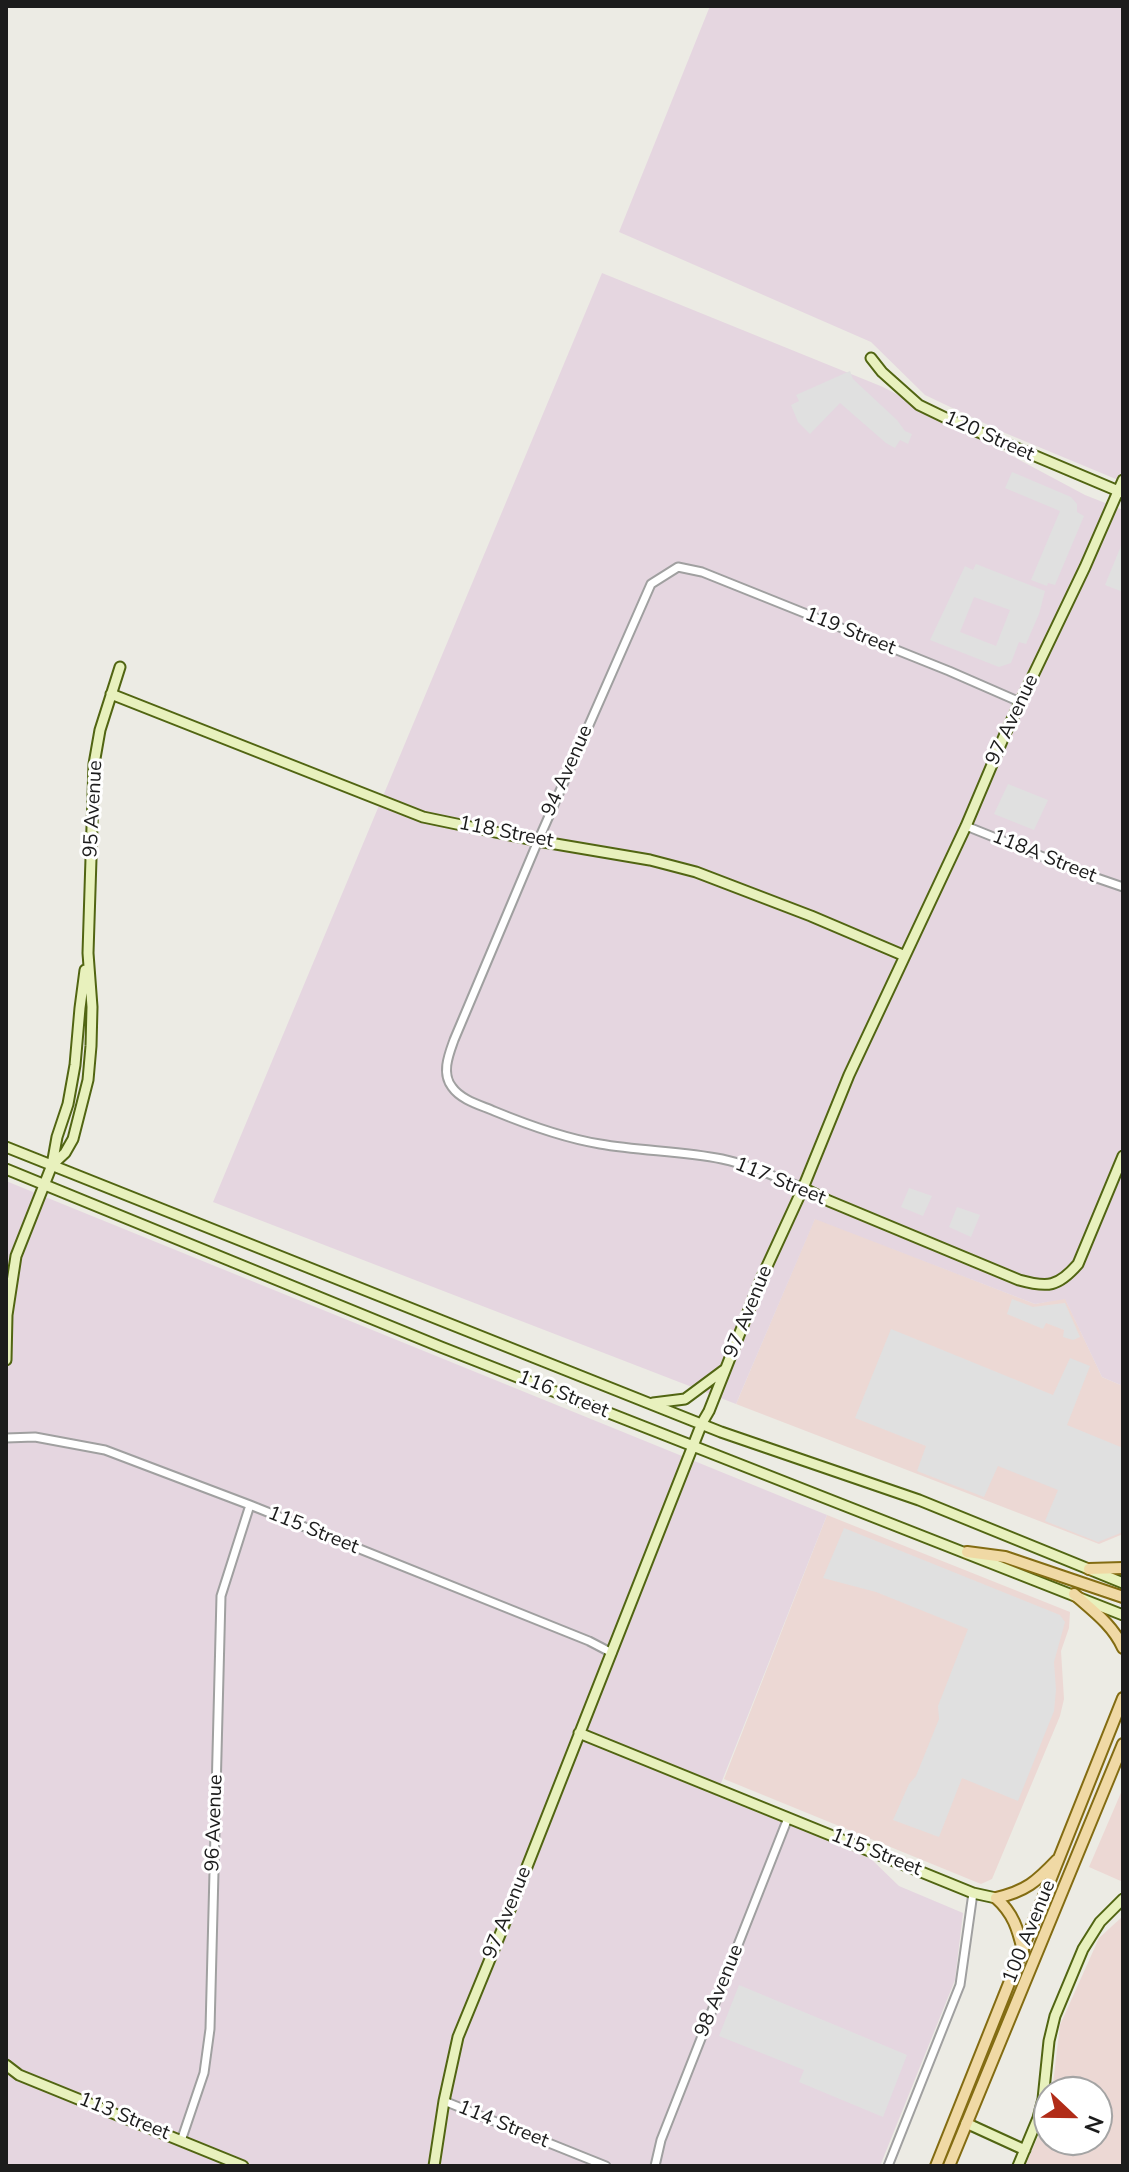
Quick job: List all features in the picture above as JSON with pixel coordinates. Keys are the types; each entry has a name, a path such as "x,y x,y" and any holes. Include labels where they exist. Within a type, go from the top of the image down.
{"main road":[{"path":"967,1552 1005,1557 1123,1597"},
{"path":"1089,1569 1123,1568"},
{"path":"1074,1594 1116,1634 1123,1648"},
{"name":"100 Avenue","path":"936,2166 1123,1698"},
{"name":"100 Avenue","path":"949,2166 1123,1744"},
{"path":"996,1898 1028,1888 1061,1856"},
{"path":"996,1898 1015,1920 1023,1951"}],"street":[{"name":"120 Street","path":"871,358 919,405 1121,492"},
{"name":"97 Avenue","path":"434,2166 458,2037 702,1423 849,1075 966,826 1020,702 1121,492 1123,480"},
{"name":"119 Street","path":"678,567 702,572 1020,702"},
{"name":"94 Avenue","path":"448,1080 447,1062 454,1040 651,584 678,567"},
{"name":"95 Avenue","path":"52,1165 65,1153 73,1139 88,1080 92,1007 88,953 94,764 100,730 120,667"},
{"name":"118 Street","path":"111,694 423,817 650,860 696,872 905,956"},
{"name":"118A Street","path":"966,826 1123,887"},
{"name":"95 Avenue","path":"6,1360 7,1315 16,1256 52,1165 72,1088 88,953"},
{"name":"117 Street","path":"448,1080 459,1094 477,1104 570,1138 720,1159 757,1169 1019,1280 1039,1285 1065,1279 1078,1264 1123,1156"},
{"name":"116 Street","path":"6,1147 650,1403 919,1500 1123,1583"},
{"name":"116 Street","path":"6,1169 441,1347 1123,1615"},
{"path":"650,1403 685,1399 726,1369"},
{"name":"115 Street","path":"6,1438 35,1437 105,1450 250,1505 589,1641 612,1653"},
{"name":"96 Avenue","path":"181,2141 204,2073 210,2029 221,1596 250,1505"},
{"name":"115 Street","path":"579,1733 973,1893 996,1898"},
{"name":"98 Avenue","path":"655,2166 661,2140 788,1818"},
{"path":"888,2166 960,1985 973,1893"},
{"path":"1018,2166 1043,2099 1055,2016 1083,1949 1100,1922 1123,1899"},
{"name":"113 Street","path":"6,2065 19,2075 243,2166"},
{"name":"114 Street","path":"444,2101 606,2166"},
{"path":"966,2123 1025,2150"}],"shaded area":[{"path":"710,6 1123,6 1123,482 1005,433 925,395 871,342 619,232"},
{"path":"602,273 883,387 1085,495 1123,510 1123,1386 1102,1377 1065,1299 1035,1304 815,1219 736,1404 213,1202"},
{"path":"850,371 853,379 905,431 912,434 908,444 900,440 895,448 886,443 840,403 810,434 798,422 791,405 799,401 796,395"},
{"path":"1012,472 1071,497 1077,504 1077,512 1084,516 1055,585 1048,583 1047,586 1031,580 1060,511 1005,488"},
{"path":"1123,541 1123,592 1105,585"},
{"path":"976,564 1045,591 1026,644 1019,642 1011,663 999,667 930,640 965,566 973,570","holes":["974,597 1010,610 996,646 960,632"]},
{"path":"1008,784 1048,800 1034,830 994,814"},
{"path":"6,1181 827,1515 716,1796 867,1855 899,1886 963,1913 955,1980 880,2166 6,2166"},
{"path":"909,1188 932,1196 923,1216 901,1207"},
{"path":"957,1207 980,1215 971,1237 949,1227"},
{"path":"815,1218 1035,1304 1065,1298 1102,1377 1123,1386 1123,1534 1099,1544 736,1404"},
{"path":"1012,1299 1033,1307 1065,1303 1080,1337 1073,1340 1063,1337 1064,1330 1046,1323 1043,1329 1007,1314"},
{"path":"891,1329 1053,1395 1070,1358 1090,1366 1067,1425 1123,1448 1123,1532 1098,1542 1045,1521 1058,1490 998,1466 984,1497 917,1471 926,1446 855,1418"},
{"path":"827,1515 1070,1612 1069,1628 1061,1651 1064,1699 1060,1716 992,1879 981,1884 724,1779"},
{"path":"844,1528 1060,1615 1065,1622 1054,1662 1054,1711 1018,1801 962,1778 939,1837 893,1820 909,1784 916,1776 939,1719 938,1706 968,1629 876,1592 823,1578"},
{"path":"1123,1788 1123,1882 1089,1867"},
{"path":"1123,1916 1123,2166 1025,2166 1033,2148 1033,2156 1113,2156 1113,2076 1054,2076 1060,2025 1099,1938"},
{"path":"739,1985 907,2055 883,2117 799,2082 804,2070 719,2036"}]}
